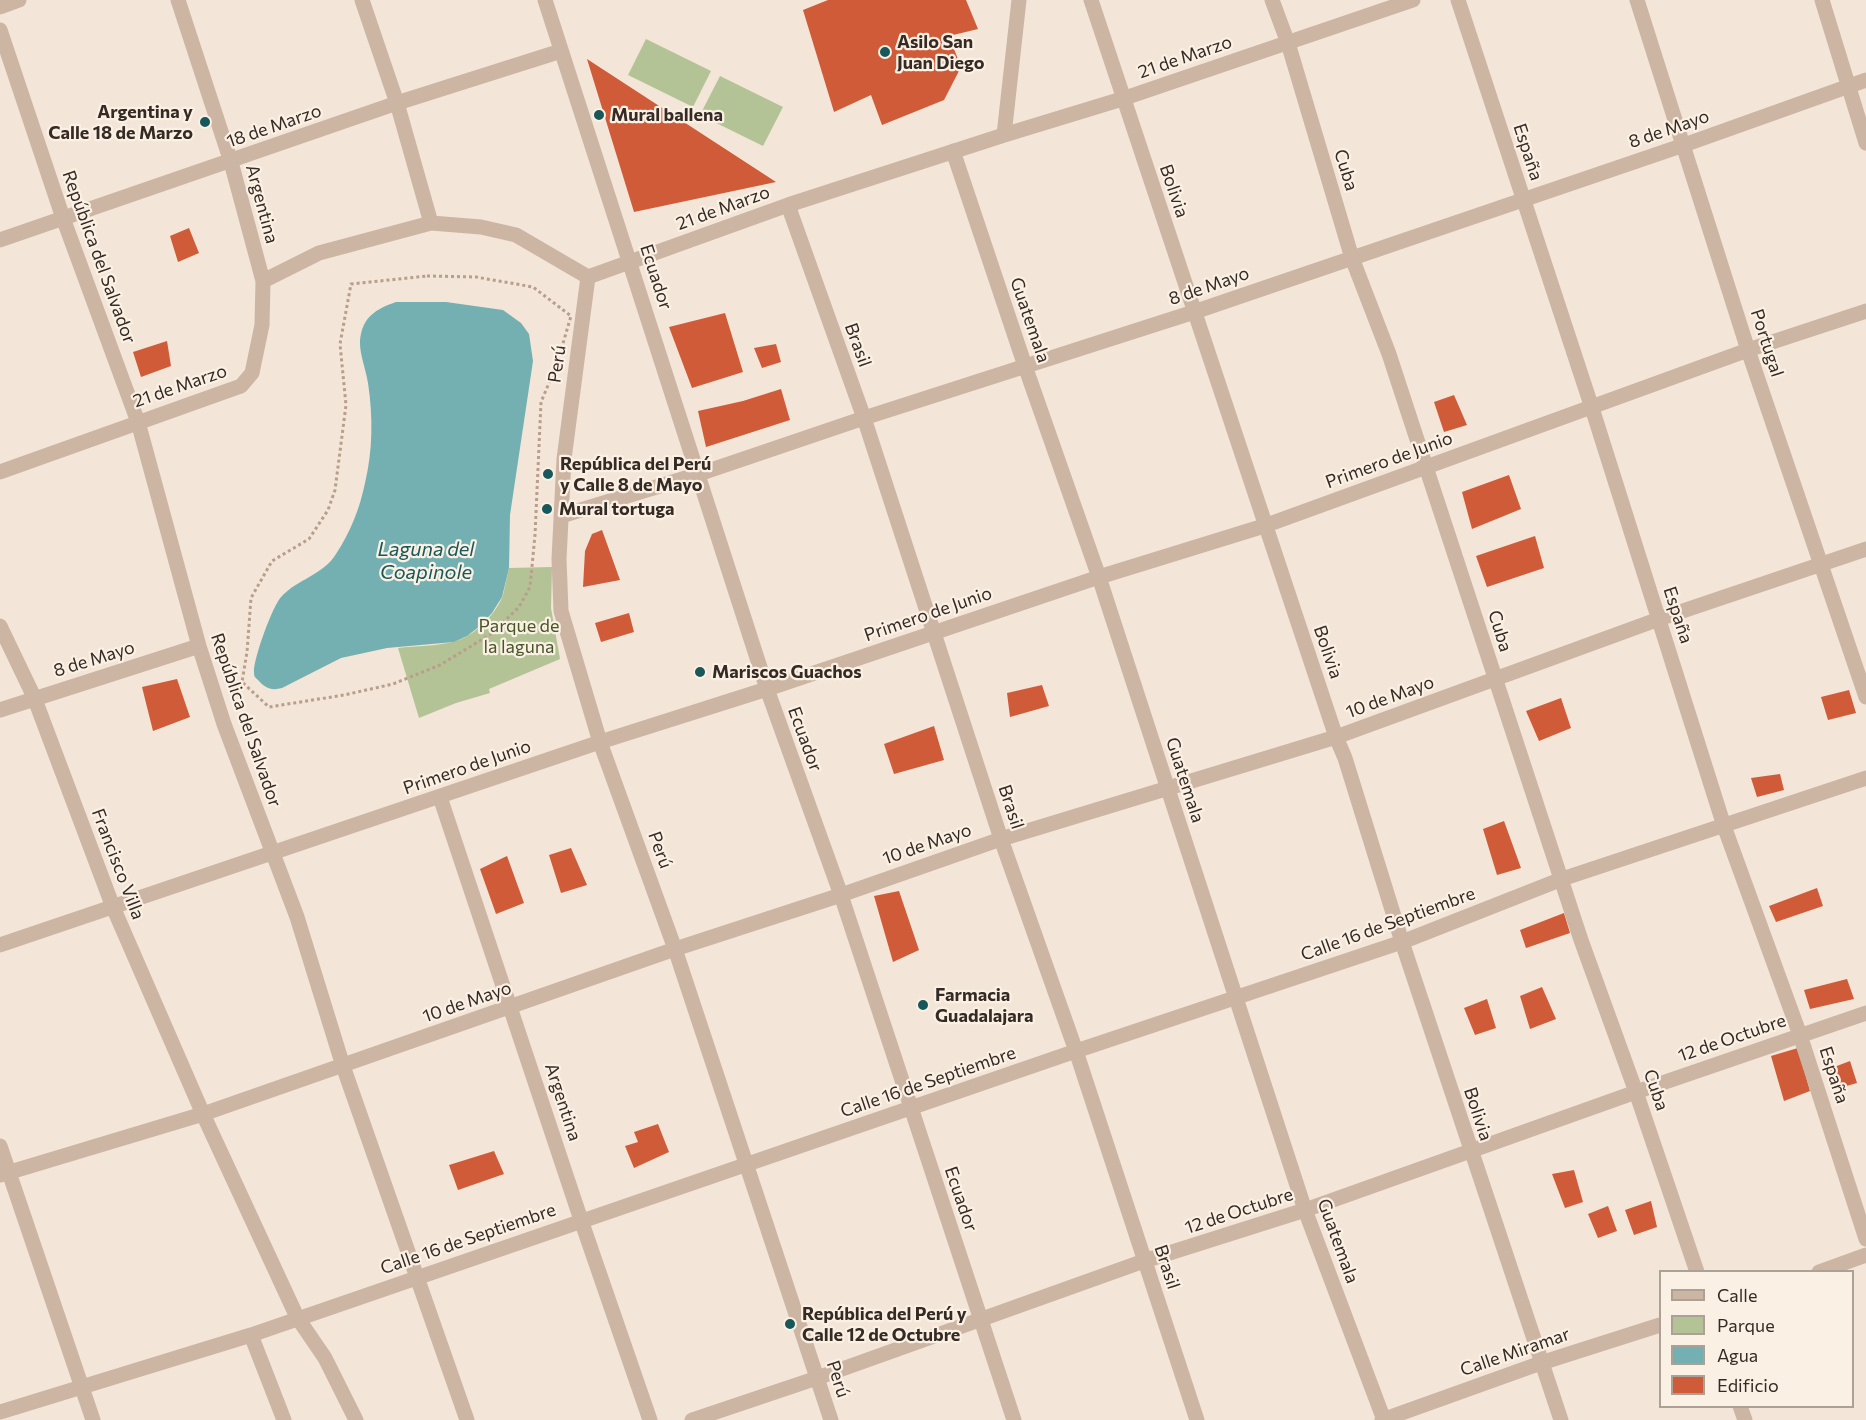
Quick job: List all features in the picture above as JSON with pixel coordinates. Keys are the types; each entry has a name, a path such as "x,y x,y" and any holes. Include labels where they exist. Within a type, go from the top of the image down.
{"street":[{"path":"0,7 19,0"},
{"name":"Argentina","path":"178,0 231,162 263,281"},
{"path":"362,0 397,103 431,224"},
{"name":"Ecuador","path":"544,0 767,689 841,896 1014,1420"},
{"path":"1004,135 1019,0"},
{"name":"Bolivia","path":"1091,0 1264,526 1349,769 1470,1151 1561,1420"},
{"name":"Cuba","path":"1272,0 1288,43 1352,258 1389,354 1581,940 1696,1270"},
{"name":"21 de Marzo","path":"588,277 788,206 953,151 1122,99 1413,0"},
{"name":"España","path":"1458,0 1592,408 1724,826 1800,1035 1866,1239"},
{"name":"Portugal","path":"1637,0 1748,350 1866,696"},
{"path":"1822,0 1866,143"},
{"name":"República del Salvador","path":"0,30 63,218 138,422 199,646 224,724 297,917 343,1066 467,1420"},
{"name":"18 de Marzo","path":"0,240 397,103 561,51"},
{"name":"8 de Mayo","path":"561,516 699,474 864,418 1194,312 1684,145 1866,80"},
{"name":"Guatemala","path":"953,151 1099,577 1305,1210 1383,1420"},
{"name":"Brasil","path":"788,206 864,418 1001,839 1076,1051 1197,1420"},
{"path":"263,281 319,253 431,224 481,227 516,235 588,277"},
{"name":"Perú","path":"588,277 564,459 561,516 561,611 600,742 675,949 831,1420"},
{"name":"21 de Marzo","path":"0,472 241,386 252,373 260,334 263,281"},
{"name":"Primero de Junio","path":"0,945 600,742 767,689 1099,577 1264,526 1748,350 1866,311"},
{"name":"10 de Mayo","path":"4,1173 203,1114 675,949 841,896 1001,839 1336,737 1659,619 1866,549"},
{"name":"Francisco Villa","path":"0,627 34,697 113,907 203,1114 297,1317 326,1358 356,1420"},
{"name":"8 de Mayo","path":"0,710 34,697 199,646"},
{"name":"Calle 16 de Septiembre","path":"0,1414 251,1335 297,1317 416,1279 581,1220 1402,942 1562,879 1866,778"},
{"name":"Argentina","path":"440,797 650,1420"},
{"name":"12 de Octubre","path":"692,1420 817,1378 1144,1261 1305,1210 1866,1013"},
{"path":"0,1146 4,1173 93,1420"},
{"path":"1825,1270 1866,1255"},
{"name":"Calle Miramar","path":"1383,1420 1541,1363 1659,1325"},
{"path":"251,1335 284,1420"},
{"path":"0,1414 2,1420"}],"path":[{"path":"427,276 476,277 533,287 571,316 557,364 541,402 535,535 530,586 519,607 491,634 440,666 393,684 344,695 268,707 242,682 251,598 272,561 309,539 328,510 335,490 346,405 340,344 351,284 427,276"}],"green space":[{"path":"646,39 711,71 693,107 628,75"},
{"path":"720,76 783,107 763,146 700,115"},
{"name":"Parque de la laguna","path":"552,567 551,608 560,659 489,689 490,693 456,703 419,718 398,648 433,645 461,639 483,624 500,603 509,568"}],"water":[{"name":"Laguna del Coapinole","path":"396,302 446,302 503,310 521,323 529,334 533,361 510,515 509,568 502,597 480,626 454,642 387,648 341,658 282,688 268,688 255,677 254,672 260,645 278,601 288,590 331,561 346,538 357,511 368,471 371,433 370,395 361,352 361,334 369,317"}],"building":[{"name":"Asilo San Juan Diego","path":"828,0 966,0 978,29 949,36 961,67 944,100 882,125 871,95 834,112 803,10"},
{"path":"587,59 776,182 634,212"},
{"path":"189,228 199,253 178,262 170,236"},
{"path":"725,313 743,372 692,388 669,327"},
{"path":"167,341 171,366 141,377 133,352"},
{"path":"776,344 781,362 762,368 754,348"},
{"path":"781,389 790,420 706,447 698,411 743,401"},
{"path":"1454,395 1467,425 1444,432 1434,402"},
{"path":"1509,475 1521,509 1472,529 1462,492"},
{"path":"602,530 620,580 583,587 585,551 592,534"},
{"path":"1535,536 1544,568 1487,587 1476,556"},
{"path":"629,613 634,632 601,642 595,623"},
{"path":"177,679 190,717 153,731 142,687"},
{"path":"1042,685 1049,706 1010,717 1007,693"},
{"path":"1849,690 1856,713 1828,720 1821,697"},
{"path":"1561,698 1571,728 1539,741 1526,711"},
{"path":"934,726 944,760 894,774 884,744"},
{"path":"1780,774 1784,790 1757,797 1751,778"},
{"path":"1504,821 1521,868 1497,875 1483,829"},
{"path":"571,848 587,885 561,893 549,855"},
{"path":"507,856 524,903 496,914 480,869"},
{"path":"1817,888 1823,906 1776,922 1769,906"},
{"path":"899,891 919,950 893,962 874,896"},
{"path":"1564,913 1570,933 1526,948 1520,930"},
{"path":"1847,979 1854,999 1810,1009 1804,990"},
{"path":"1542,987 1556,1019 1530,1029 1520,996"},
{"path":"1487,999 1496,1028 1475,1035 1464,1008"},
{"path":"1798,1048 1810,1091 1784,1101 1771,1056"},
{"path":"1850,1061 1857,1083 1836,1089 1829,1069"},
{"path":"658,1124 669,1152 634,1168 625,1146 638,1142 634,1132"},
{"path":"494,1151 504,1174 458,1190 449,1165"},
{"path":"1574,1170 1583,1202 1565,1208 1552,1174"},
{"path":"1651,1201 1657,1227 1634,1235 1625,1210"},
{"path":"1608,1206 1617,1231 1598,1238 1588,1214"}],"place":[{"name":"Asilo San Juan Diego","path":"885,52"},
{"name":"Mural ballena","path":"599,115"},
{"name":"Argentina y Calle 18 de Marzo","path":"205,122"},
{"name":"República del Perú y Calle 8 de Mayo","path":"548,474"},
{"name":"Mural tortuga","path":"547,509"},
{"name":"Mariscos Guachos","path":"700,672"},
{"name":"Farmacia Guadalajara","path":"923,1005"},
{"name":"República del Perú y Calle 12 de Octubre","path":"790,1324"}]}
